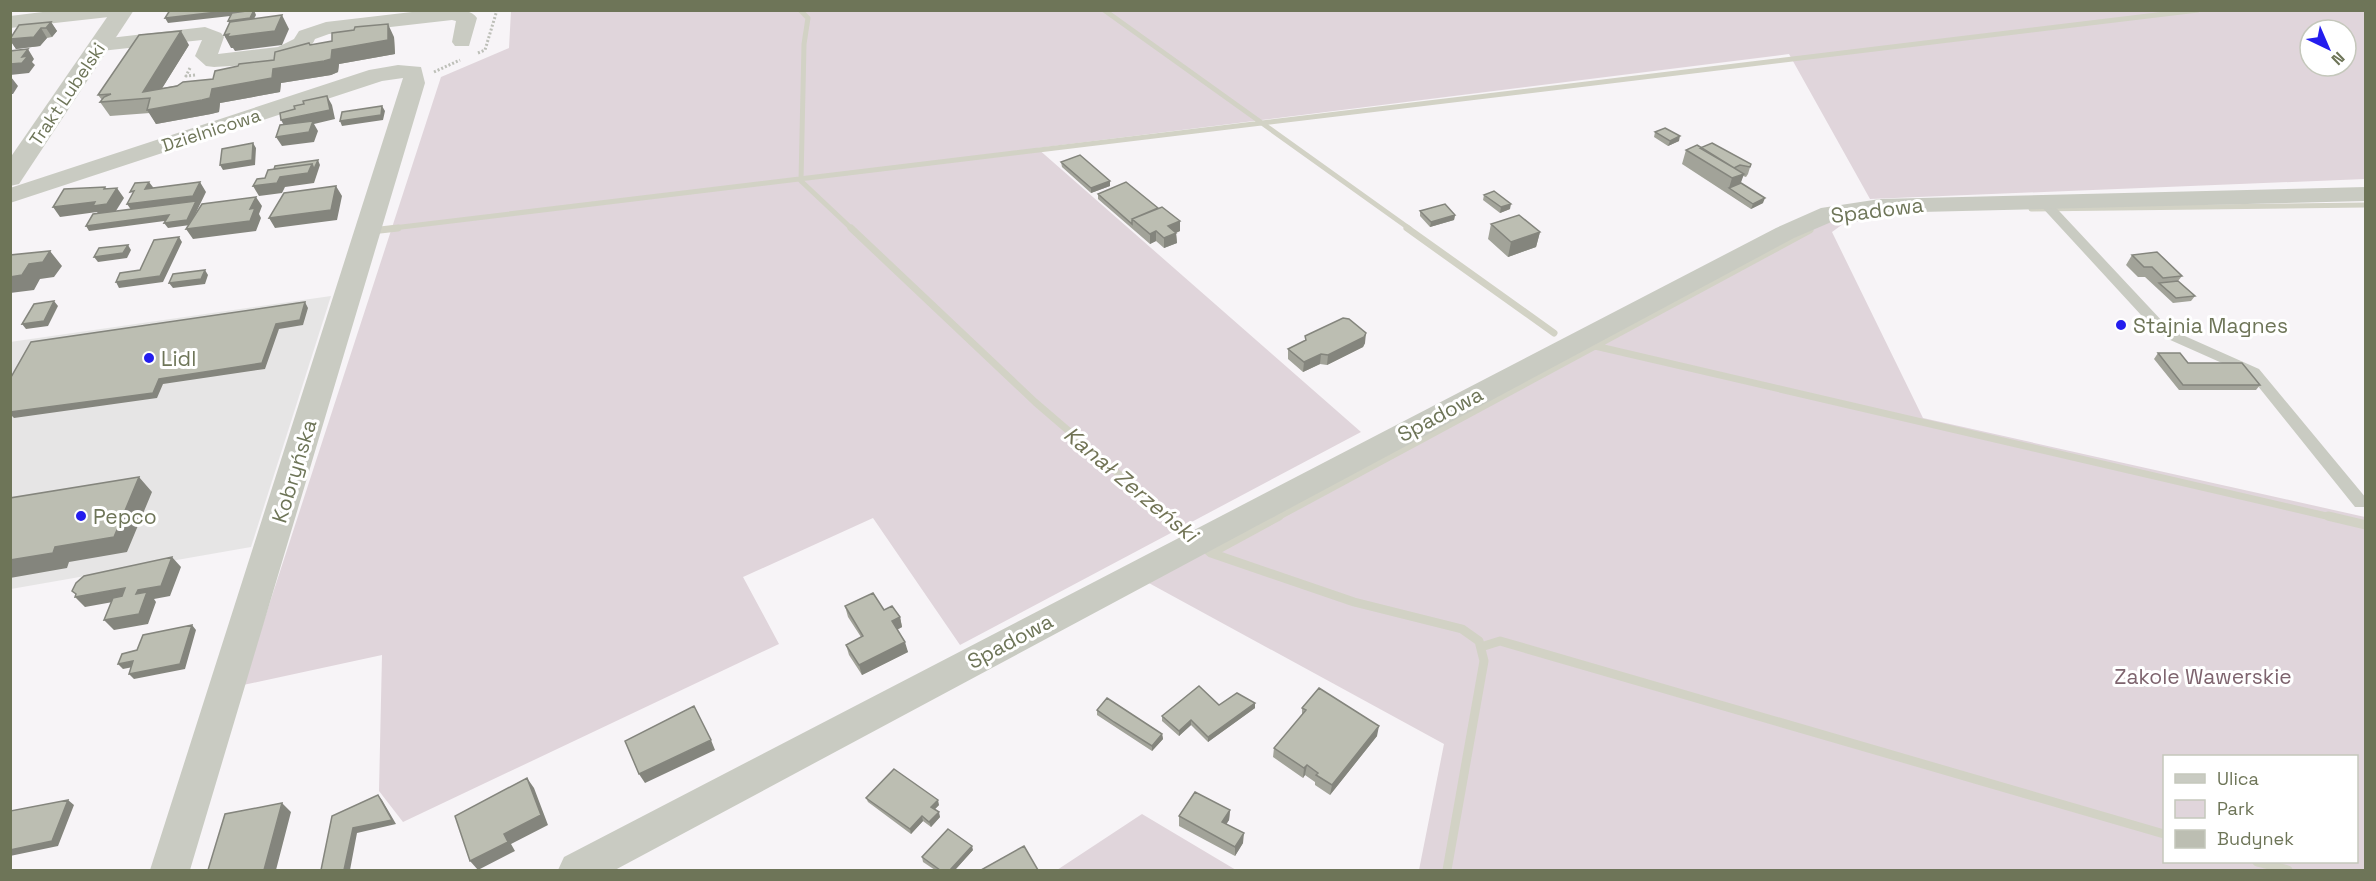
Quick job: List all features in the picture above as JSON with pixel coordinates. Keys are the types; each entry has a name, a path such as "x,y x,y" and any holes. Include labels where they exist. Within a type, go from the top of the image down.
{"street":[{"path":"11,23 118,10"},
{"name":"Trakt Lubelski","path":"10,178 123,10"},
{"path":"101,45 205,33 214,37 206,56 214,61 283,53 303,43 306,35 326,28 453,14 467,18 462,42"},
{"name":"Dzielnicowa","path":"10,196 377,75 398,71 413,72"},
{"name":"Kobryńska","path":"170,870 411,94 414,83 413,72"},
{"name":"Spadowa","path":"578,870 805,748 1785,233 1830,213 1880,206 2042,200 2366,194"}],"lane":[{"path":"2042,200 2158,325 2173,336 2254,372 2361,503"}],"shaded area":[{"path":"331,296 251,547 11,589 10,342"}],"green space":[{"path":"511,11 2365,11 2365,179 1870,199 1789,54 1037,148 1361,432 960,645 873,518 743,577 779,644 403,822 379,791 382,655 243,685 441,77 509,48"},
{"name":"Zakole Wawerskie","path":"1876,209 1881,218 1843,224 1832,232 1923,418 2365,517 2365,870 1419,870 1444,744 1147,582 1830,217"},
{"path":"1142,814 1236,870 1057,870"}],"building":[{"path":"170,10 235,10 165,18"},
{"path":"254,10 250,18 228,21 232,13"},
{"path":"282,15 275,31 227,37 229,34 224,35 230,22"},
{"path":"51,22 46,28 41,28 34,37 10,39 19,25"},
{"path":"388,24 388,40 332,50 331,59 324,61 273,69 272,78 212,89 210,98 202,100 147,110 150,98 100,102 111,94 98,95 139,35 181,31 143,92 177,86 183,82 213,79 215,71 239,64 274,60 275,52 309,43 310,45 332,41 332,33 354,30 355,27"},
{"path":"28,49 22,57 28,56 22,63 10,64 10,51"},
{"path":"327,96 330,110 281,120 280,113 295,109 294,106 304,104 303,101"},
{"path":"382,106 381,115 340,121 342,112"},
{"path":"313,121 309,132 276,137 280,125"},
{"path":"1665,128 1680,136 1670,141 1655,132"},
{"path":"253,143 252,160 220,165 222,149"},
{"path":"1712,143 1751,164 1750,167 1740,165 1734,168 1700,148"},
{"path":"1697,145 1744,174 1732,178 1686,150"},
{"path":"1080,155 1110,181 1091,188 1061,162"},
{"path":"318,160 314,169 312,164 274,169 275,166"},
{"path":"312,164 308,173 280,177 277,183 253,186 257,179 265,178 268,170"},
{"path":"149,182 145,189 200,182 193,196 127,204 134,191 130,192 135,183"},
{"path":"1126,182 1158,208 1132,219 1132,224 1098,194"},
{"path":"1741,183 1765,198 1753,204 1729,188"},
{"path":"336,186 331,210 269,218 284,193"},
{"path":"105,187 104,189 117,188 107,204 93,206 95,202 53,207 64,189"},
{"path":"1494,191 1511,204 1501,207 1484,195"},
{"path":"256,197 250,209 255,208 250,221 186,229 202,204"},
{"path":"196,201 187,220 164,223 169,215 86,226 93,214"},
{"path":"1445,204 1455,215 1431,222 1420,211"},
{"path":"1162,207 1180,221 1168,226 1176,233 1164,238 1156,231 1150,234 1132,219"},
{"path":"1519,215 1540,232 1511,242 1491,224"},
{"path":"179,237 160,276 116,282 120,273 140,270 154,240"},
{"path":"128,245 123,253 94,257 99,248"},
{"path":"50,251 43,262 29,264 22,275 10,277 10,255"},
{"path":"2157,252 2182,276 2163,278 2152,267 2144,267 2132,255"},
{"path":"205,270 201,279 169,283 173,274"},
{"path":"2178,281 2195,296 2176,298 2159,283"},
{"path":"54,301 44,321 22,324 34,304"},
{"name":"Lidl","path":"305,302 300,320 276,324 262,363 159,379 153,393 10,412 10,379 31,342"},
{"path":"1343,318 1349,319 1366,333 1364,337 1328,355 1321,354 1304,362 1288,349 1306,340 1305,336"},
{"path":"2158,353 2180,353 2188,363 2242,363 2260,385 2183,385"},
{"path":"139,477 114,537 55,547 53,553 10,560 10,498"},
{"path":"172,557 161,586 138,590 136,594 147,592 139,614 104,620 113,598 122,596 125,588 75,597 76,594 72,591 76,583 84,576"},
{"path":"873,593 884,610 892,606 900,617 892,621 905,642 859,665 846,645 863,636 845,606"},
{"path":"192,625 180,664 129,674 133,661 118,664 122,654 137,650 143,635"},
{"path":"1199,686 1219,705 1237,693 1255,703 1208,737 1191,720 1179,731 1162,716"},
{"path":"1319,688 1379,726 1332,785 1316,775 1318,773 1307,765 1304,768 1274,748 1306,710 1302,708"},
{"path":"1107,698 1162,734 1152,746 1097,710"},
{"path":"694,706 711,740 639,774 625,741"},
{"path":"894,769 938,800 931,807 939,812 929,822 922,816 910,829 866,798"},
{"path":"527,778 541,815 504,834 508,842 470,861 455,816"},
{"path":"1195,792 1230,810 1222,822 1244,833 1235,847 1179,816"},
{"path":"378,795 392,820 353,828 344,870 321,870 332,816"},
{"path":"68,800 52,841 10,850 10,811"},
{"path":"282,803 264,870 208,870 225,814"},
{"path":"948,829 972,846 950,870 940,870 922,857"},
{"path":"1024,846 1038,870 981,870"}],"waterway":[{"name":"Kanał Zerzeński","path":"800,10 808,18 804,44 801,179"},
{"path":"1104,10 1262,123"},
{"path":"1262,123 2198,10"},
{"path":"801,179 1262,123"},
{"path":"1262,123 1410,229"},
{"path":"385,229 801,179"},
{"name":"Kanał Zerzeński","path":"801,179 852,229"},
{"path":"2031,209 2366,205"},
{"path":"380,230 398,228"},
{"name":"Kanał Zerzeński","path":"851,228 1035,402 1170,518"},
{"path":"1407,228 1554,333"},
{"path":"1276,518 1810,230"},
{"path":"1595,346 2335,518"},
{"name":"Kanał Zerzeński","path":"1169,516 1194,538"},
{"path":"1211,553 1279,516"},
{"path":"2328,516 2366,525"},
{"name":"Kanał Zerzeński","path":"1203,546 1211,553"},
{"name":"Kanał Zerzeński","path":"1211,553 1354,602 1462,629 1479,641 1484,661 1447,870"},
{"path":"1484,646 1500,641 2163,834"},
{"path":"2261,863 2288,870"}],"place":[{"name":"Stajnia Magnes","path":"2121,325"},
{"name":"Lidl","path":"149,358"},
{"name":"Pepco","path":"81,516"}]}
